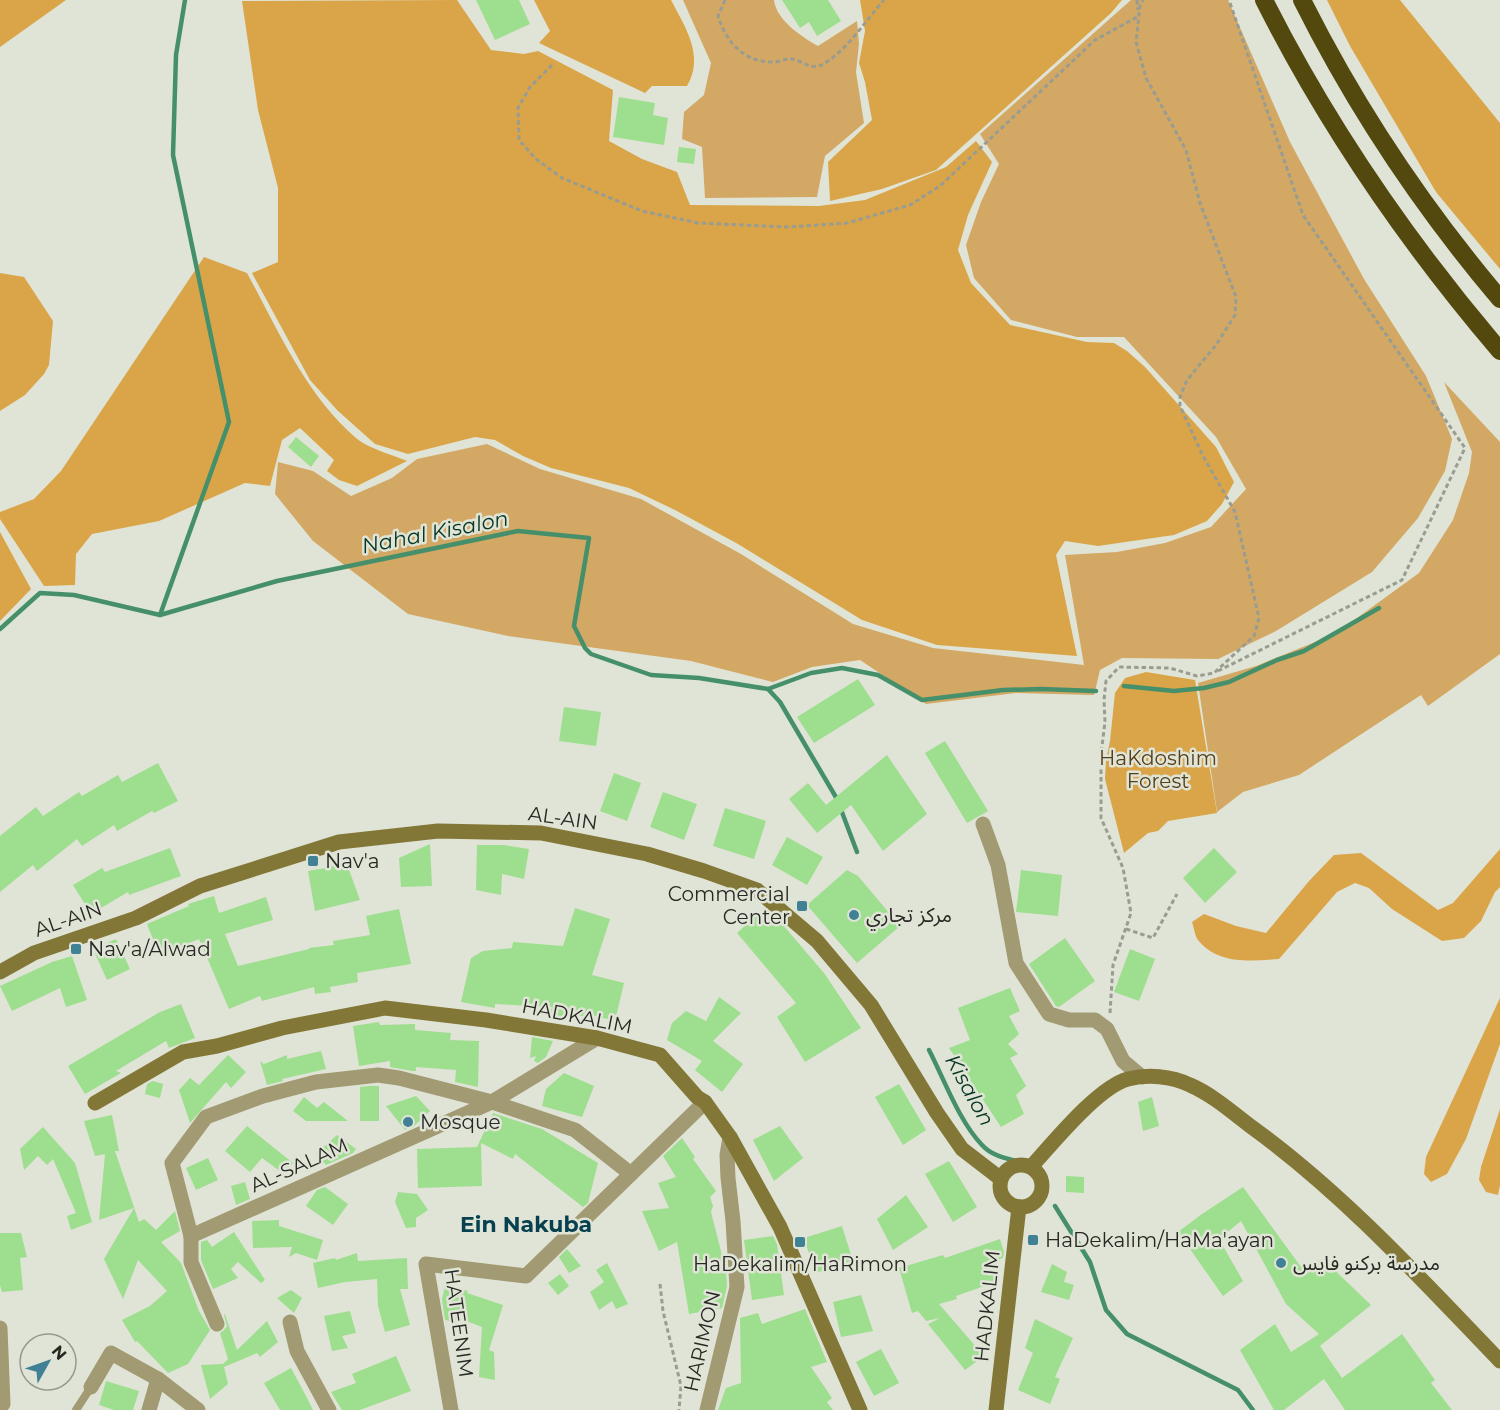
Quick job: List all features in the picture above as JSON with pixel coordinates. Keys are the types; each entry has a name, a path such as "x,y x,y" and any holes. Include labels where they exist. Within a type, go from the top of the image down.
{"highway":[{"path":"1264,0 1305,76 1360,168 1420,254 1500,351"},
{"path":"1302,0 1339,69 1389,149 1447,233 1500,299"}],"street":[{"path":"983,824 998,865 1016,963 1049,1014 1070,1020 1095,1020 1107,1029 1123,1061 1142,1077"},
{"name":"AL-AIN","path":"0,972 34,953 136,918 200,886 339,842 438,831 541,833 647,854 757,890 817,941 871,1005 937,1113 962,1149 1001,1179"},
{"name":"HADKALIM","path":"95,1103 183,1052 217,1046 282,1028 385,1008 486,1020 597,1038 660,1055 697,1097 705,1102 730,1137 780,1227 860,1410"},
{"name":"AL-SALAM","path":"191,1236 492,1102 597,1038"},
{"path":"217,1324 191,1262 191,1236 172,1163 206,1117 262,1096 316,1082 378,1075 399,1078 492,1102 575,1130 631,1174"},
{"path":"1031,1167 1098,1096 1114,1085 1126,1079 1142,1077 1168,1078 1189,1084 1210,1096 1311,1173 1368,1225 1500,1361"},
{"name":"HATEENIM","path":"451,1410 426,1264 526,1276 705,1102"},
{"name":"HARIMON","path":"708,1410 737,1287 734,1221 728,1178 727,1155 730,1137"},
{"path":"1020,1164 1031,1167 1041,1177 1042,1192 1033,1204 1019,1207 1006,1200 1000,1187 1001,1179 1004,1173 1013,1166 1020,1164"},
{"name":"HADKALIM","path":"996,1410 1019,1207"},
{"path":"290,1322 297,1351 329,1410"},
{"path":"0,1328 3,1404"},
{"path":"91,1387 111,1353 158,1379 198,1410"},
{"path":"149,1410 158,1379"}],"lane":[{"path":"76,1410 91,1387"}],"path":[{"path":"725,0 718,16 722,27 743,55 762,62 793,59 810,66 817,66 838,52 884,0"},
{"path":"1137,0 1139,16"},
{"path":"1143,0 1136,42 1146,78 1186,150 1200,203 1236,297 1235,315 1216,345 1187,380 1180,397 1180,406 1203,456 1235,512 1258,618 1254,636 1214,673"},
{"path":"1107,1029 1113,965 1131,913 1123,868 1101,818 1101,754 1105,722 1106,681 1119,667 1170,668 1197,676 1214,673 1402,580 1465,448 1303,215 1229,0"},
{"path":"552,65 530,87 518,108 519,140 536,159 562,178 642,211 698,223 787,227 847,223 910,205 940,186 1095,40 1139,16"},
{"path":"1126,929 1153,938 1177,894"},
{"path":"660,1284 663,1311 681,1386 679,1410"}],"shaded area":[{"path":"683,0 774,0 779,14 785,21 818,46 857,21 859,44 856,72 864,123 825,156 817,197 705,198 702,147 682,139 684,112 704,95 711,63"},
{"path":"1131,0 1228,0 1290,142 1364,279 1426,376 1452,439 1445,471 1418,518 1372,572 1276,631 1218,659 1122,658 1100,670 1094,695 1016,693 926,704 860,660 812,667 773,682 691,661 508,636 408,614 313,541 275,494 278,462 313,471 351,496 392,478 417,459 487,444 540,469 641,499 741,554 853,624 933,648 1084,665 1065,555 1117,552 1165,543 1211,527 1246,489 1216,437 1124,337 1077,337 1011,320 974,278 966,245 981,202 999,164 980,134"},
{"path":"1444,382 1500,442 1500,654 1428,706 1421,695 1299,775 1243,792 1217,812 1198,683 1256,666 1335,634 1419,573 1453,520 1469,473 1472,452"}],"green space":[{"path":"0,0 66,0 0,47"},
{"path":"457,0 491,50 524,54 538,51 613,90 609,141 642,159 677,172 690,205 819,206 865,200 946,167 976,141 992,162 968,215 958,250 971,283 1010,325 1087,342 1114,343 1127,351 1145,367 1216,447 1234,482 1222,504 1207,521 1174,535 1098,546 1065,541 1056,555 1077,656 937,645 862,620 738,544 675,510 629,488 551,468 495,440 475,437 408,454 375,444 337,410 310,380 252,273 278,262 278,188 258,110 242,1"},
{"path":"534,0 671,0 687,31 694,53 692,75 687,86 652,86 645,93 539,43 550,31"},
{"path":"860,0 1122,0 1111,13 936,170 882,189 830,201 828,162 872,120 859,63 865,31"},
{"path":"1327,0 1400,0 1500,123 1500,269 1436,192 1350,46"},
{"path":"204,257 247,273 294,361 338,421 361,442 407,461 357,486 339,480 327,471 334,460 300,428 282,440 270,486 245,483 159,521 92,534 76,554 75,585 44,586 0,519 0,512 34,499 61,471"},
{"path":"0,273 24,277 53,321 49,365 44,374 25,395 0,411"},
{"path":"0,532 31,589 0,621"},
{"name":"HaKdoshim Forest","path":"1146,672 1195,680 1217,813 1168,821 1158,831 1148,833 1124,853 1105,779 1106,760 1115,693 1125,678"},
{"path":"1500,849 1500,887 1495,892 1481,921 1464,938 1442,941 1392,909 1369,888 1355,883 1337,892 1279,959 1225,958 1206,948 1195,934 1192,922 1204,914 1236,926 1266,933 1334,855 1361,853 1438,910 1453,903"},
{"path":"1500,998 1500,1044 1466,1139 1447,1174 1431,1182 1424,1174 1426,1157"},
{"path":"1500,1109 1498,1195 1486,1192 1479,1180"}],"building":[{"path":"476,0 519,0 530,24 495,40"},
{"path":"782,0 828,0 841,21 817,36 809,22 800,28"},
{"path":"619,97 655,103 653,115 668,118 664,145 613,137"},
{"path":"679,147 696,149 694,164 677,162"},
{"path":"296,437 319,456 311,467 288,447"},
{"path":"858,679 875,705 814,743 797,717"},
{"path":"564,707 601,712 596,746 559,741"},
{"path":"945,741 988,811 967,823 925,753"},
{"path":"887,755 927,814 883,851 851,805 817,833 789,799 808,783 826,805"},
{"path":"158,763 178,801 154,813 152,811 117,831 114,825 82,846 77,839 37,871 33,865 0,892 0,836 36,807 43,816 79,792 82,796 118,775 122,782"},
{"path":"614,773 641,783 627,821 600,811"},
{"path":"663,792 697,804 684,840 650,827"},
{"path":"725,808 766,821 754,859 713,846"},
{"path":"787,837 823,857 807,885 772,865"},
{"path":"430,844 432,886 401,887 399,858"},
{"path":"477,845 504,845 529,849 524,879 502,874 501,895 476,890"},
{"path":"170,848 181,876 129,895 128,892 91,914 73,885 102,868 105,872"},
{"path":"1214,848 1237,872 1205,903 1183,878"},
{"path":"344,856 360,900 315,911 308,871 331,867"},
{"name":"مركز تجاري","path":"847,870 858,876 900,926 857,963 807,905"},
{"path":"1021,870 1062,875 1058,916 1016,912"},
{"path":"214,896 219,913 266,897 273,920 225,934 238,966 309,948 334,945 333,941 370,935 366,916 399,909 411,964 357,973 358,982 330,987 331,992 315,994 314,987 262,1001 260,996 229,1009 199,939 159,955 147,924 189,906 188,904"},
{"path":"575,908 610,919 592,975 624,983 615,1021 584,1013 584,1016 563,1015 560,1022 548,1020 552,1007 495,1004 495,1008 461,1002 471,958 483,951 512,948 513,942 563,946"},
{"path":"764,909 783,925 824,973 861,1028 805,1062 777,1017 796,1003 737,933"},
{"path":"1065,938 1095,981 1059,1007 1056,1006 1029,964"},
{"path":"116,939 130,969 107,980 93,949"},
{"path":"1130,949 1155,959 1139,1001 1114,992"},
{"path":"72,956 87,1000 66,1007 60,988 12,1011 0,986 52,962"},
{"path":"1010,988 1020,1011 1009,1016 1019,1034 1008,1044 1018,1054 1010,1058 1026,1086 1016,1095 1024,1114 1001,1127 949,1048 970,1040 958,1008"},
{"path":"719,997 741,1013 713,1041 743,1064 722,1092 695,1070 702,1061 667,1040 672,1023 686,1011 706,1021"},
{"path":"181,1004 195,1038 169,1048 166,1041 116,1071 121,1073 85,1094 68,1066 160,1012"},
{"path":"379,1022 380,1025 415,1024 415,1030 451,1033 450,1040 479,1041 478,1087 455,1082 456,1070 416,1067 416,1071 412,1071 390,1067 390,1061 359,1066 353,1026"},
{"path":"532,1037 553,1041 546,1057 538,1063 534,1061 536,1056 530,1058"},
{"path":"321,1051 326,1069 282,1079 283,1081 267,1085 260,1061 264,1064 287,1055 287,1059"},
{"path":"228,1055 246,1072 231,1088 226,1082 190,1123 179,1090 190,1078 199,1085"},
{"path":"564,1073 594,1086 582,1117 542,1106 546,1089"},
{"path":"153,1081 163,1084 160,1098 145,1094 147,1084"},
{"path":"899,1084 926,1130 903,1145 875,1097"},
{"path":"379,1086 379,1121 360,1121 360,1087"},
{"name":"Mosque","path":"416,1096 430,1111 413,1127 405,1130 386,1106"},
{"path":"304,1097 317,1108 324,1102 348,1121 306,1121 293,1111"},
{"path":"1152,1097 1159,1126 1143,1131 1138,1102"},
{"path":"493,1113 542,1129 598,1163 588,1203 583,1207 515,1154 513,1159 481,1143 482,1186 418,1188 417,1149 477,1147"},
{"path":"112,1115 119,1151 115,1151 139,1222 144,1219 156,1230 175,1211 180,1231 161,1242 181,1263 199,1311 210,1330 188,1364 168,1373 137,1341 135,1342 122,1320 150,1306 167,1291 138,1260 123,1299 104,1259 134,1208 99,1220 105,1154 95,1156 84,1121"},
{"path":"247,1126 293,1163 284,1174 262,1158 250,1172 225,1151"},
{"path":"780,1126 803,1158 774,1181 753,1140"},
{"path":"43,1127 75,1163 92,1222 71,1230 67,1216 76,1213 53,1159 47,1165 38,1156 24,1170 20,1149"},
{"path":"337,1135 356,1149 353,1153 326,1165 316,1154"},
{"path":"682,1138 695,1157 693,1159 716,1191 710,1197 713,1206 711,1212 726,1271 727,1286 722,1308 689,1314 677,1242 659,1251 642,1211 669,1208 658,1183 676,1177 663,1156"},
{"path":"208,1158 218,1180 196,1190 186,1168"},
{"path":"949,1161 977,1207 953,1222 925,1174"},
{"path":"1066,1176 1084,1177 1084,1193 1066,1192"},
{"path":"245,1182 250,1199 236,1205 231,1186"},
{"path":"325,1187 348,1204 333,1225 306,1206 317,1190"},
{"path":"1243,1187 1301,1267 1323,1259 1371,1305 1320,1346 1342,1378 1402,1334 1435,1380 1431,1383 1452,1410 1345,1410 1324,1379 1284,1410 1274,1410 1240,1350 1275,1324 1291,1352 1319,1334 1286,1304 1241,1221 1219,1239 1243,1281 1223,1296 1178,1232"},
{"path":"398,1192 417,1194 428,1210 416,1218 416,1227 406,1228 395,1202"},
{"path":"906,1195 928,1227 893,1250 877,1219"},
{"path":"279,1220 279,1226 323,1240 317,1260 296,1253 289,1257 292,1247 253,1248 252,1221"},
{"path":"842,1226 853,1261 815,1273 804,1238"},
{"path":"234,1232 265,1280 261,1283 238,1262 231,1269 238,1278 213,1289 201,1260 201,1242 207,1240 212,1247"},
{"path":"0,1233 21,1233 27,1257 20,1258 23,1290 2,1292"},
{"path":"773,1236 777,1244 784,1295 752,1300 744,1240"},
{"path":"1000,1239 1004,1252 1003,1258 992,1262 999,1281 939,1304 984,1356 965,1370 928,1324 940,1318 926,1321 918,1311 912,1313 899,1268 943,1255 945,1258"},
{"path":"567,1249 581,1266 569,1273 559,1257"},
{"path":"357,1253 358,1261 407,1258 408,1289 400,1289 410,1325 385,1332 378,1306 377,1279 345,1282 318,1288 313,1263 335,1258 336,1260"},
{"path":"607,1263 628,1304 616,1309 612,1301 599,1310 590,1292 604,1282 596,1270"},
{"path":"1052,1264 1067,1272 1064,1282 1074,1285 1069,1300 1041,1292"},
{"path":"560,1274 569,1286 558,1295 548,1283"},
{"path":"445,1286 468,1291 467,1293 503,1305 489,1350 494,1352 495,1380 479,1377 482,1327 461,1319 460,1323 445,1320 442,1299"},
{"path":"291,1290 302,1298 294,1313 277,1298"},
{"path":"861,1295 873,1331 841,1337 833,1302"},
{"path":"805,1309 827,1362 811,1367 832,1398 827,1402 833,1410 718,1410 726,1388 741,1383 740,1318 758,1313 762,1324"},
{"path":"350,1311 356,1333 342,1336 348,1348 332,1351 324,1316"},
{"path":"225,1314 237,1350 267,1321 278,1342 260,1357 257,1353 224,1367 228,1384 210,1399 201,1365 223,1364 228,1359 220,1333 227,1326"},
{"path":"1035,1319 1073,1338 1055,1377 1060,1379 1050,1404 1018,1390 1033,1353 1025,1348"},
{"path":"881,1349 899,1383 874,1396 856,1362"},
{"path":"396,1356 411,1391 360,1410 342,1410 331,1392 356,1383 352,1374"},
{"path":"291,1368 313,1410 280,1410 264,1383"},
{"path":"106,1381 139,1391 133,1410 114,1410 99,1405"}],"waterway":[{"path":"160,615 229,422 173,155 176,55 185,0"},
{"name":"Nahal Kisalon","path":"0,629 40,593 74,595 160,615 277,581 518,531 589,538 574,626 585,648 591,654 651,675 699,678 768,689 780,702 837,799 857,852"},
{"path":"1124,686 1174,691 1204,688 1229,682 1277,660 1304,651 1379,608"},
{"path":"768,689 811,673 842,668 878,675 922,700 1003,690 1096,691"},
{"name":"Kisalon","path":"929,1050 959,1112 974,1135 989,1151 1016,1161"},
{"name":"Nahal Kisalon","path":"1055,1206 1090,1262 1106,1310 1127,1334 1238,1390 1253,1410"}],"place":[{"name":"Nav'a","path":"313,861"},
{"name":"Commercial Center","path":"802,906"},
{"name":"مركز تجاري","path":"854,915"},
{"name":"Nav'a/Alwad","path":"76,949"},
{"name":"Mosque","path":"408,1122"},
{"name":"HaDekalim/HaMa'ayan","path":"1033,1240"},
{"name":"HaDekalim/HaRimon","path":"800,1242"},
{"name":"مدرسة بركنو فايس","path":"1281,1263"}],"district":[{"name":"Ein Nakuba","path":"526,1224"}]}
